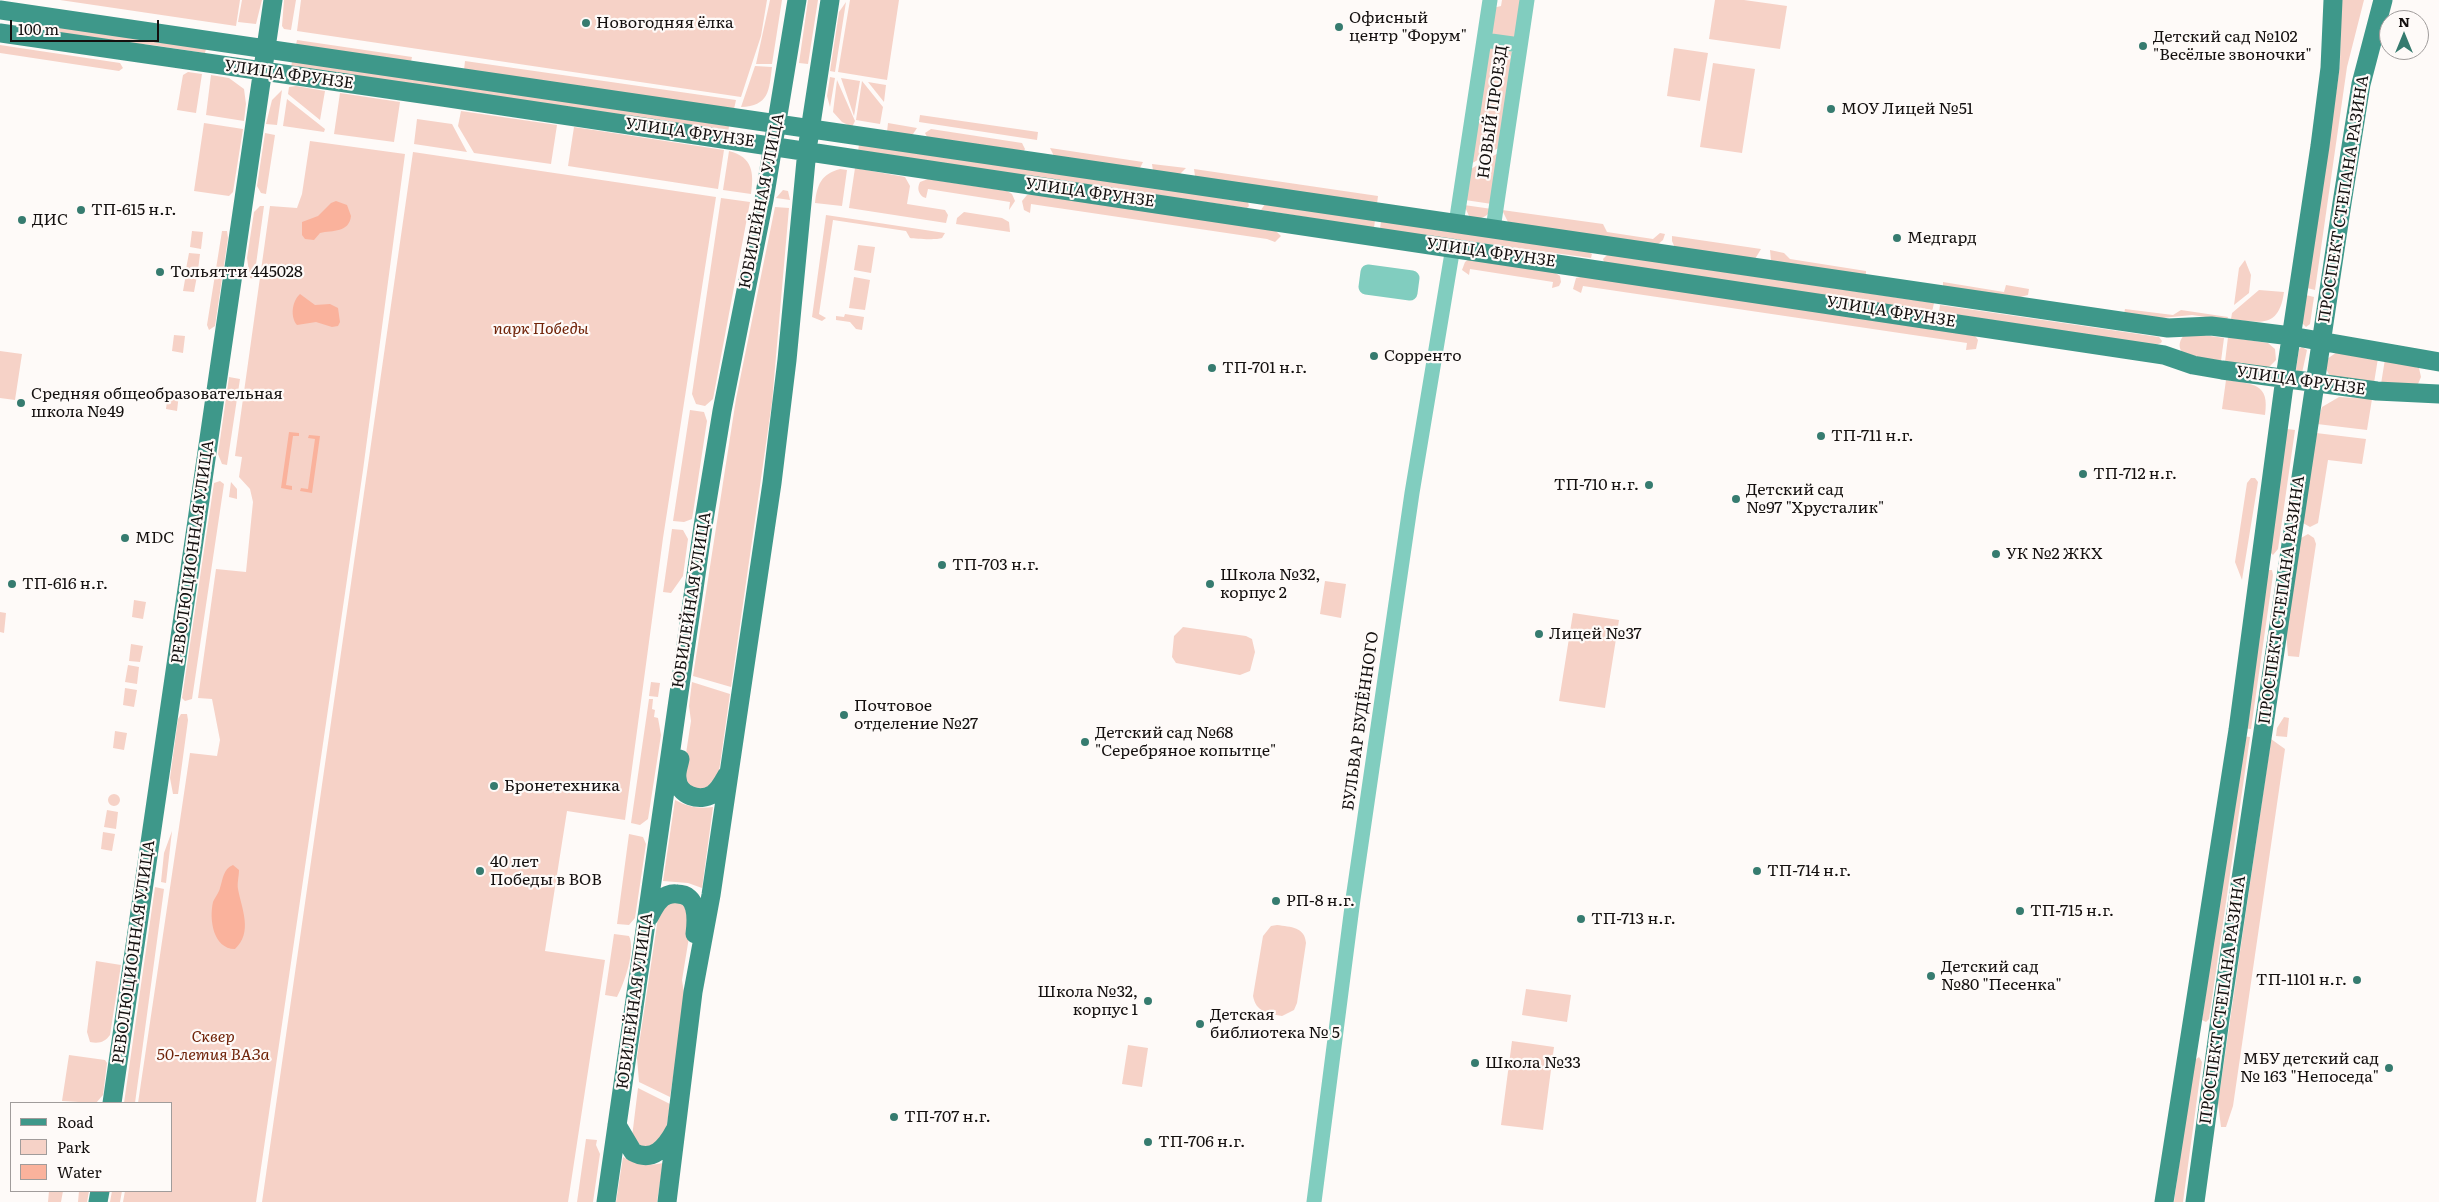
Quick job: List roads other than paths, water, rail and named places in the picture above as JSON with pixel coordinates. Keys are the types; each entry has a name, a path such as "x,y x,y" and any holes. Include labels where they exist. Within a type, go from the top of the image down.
{"main road":[{"name":"РЕВОЛЮЦИОННАЯ УЛИЦА","path":"112,1102 273,0"},
{"name":"ЮБИЛЕЙНАЯ УЛИЦА","path":"606,1202 677,702 722,411 777,124 796,0"},
{"name":"ЮБИЛЕЙНАЯ УЛИЦА","path":"667,1202 694,992 711,895 772,483 787,360 806,150 830,0"},
{"name":"ПРОСПЕКТ СТЕПАНА РАЗИНА","path":"2164,1202 2238,730 2285,378 2328,78 2333,0"},
{"name":"ПРОСПЕКТ СТЕПАНА РАЗИНА","path":"2195,1202 2220,1019 2314,383 2361,84 2383,0"},
{"name":"УЛИЦА ФРУНЗЕ","path":"0,10 2168,328 2211,326 2291,336 2436,362"},
{"name":"УЛИЦА ФРУНЗЕ","path":"19,13 8,34 806,150 1594,268 2164,355 2193,365 2314,383 2400,393 2434,394"},
{"path":"1255,217 1258,196"},
{"path":"1594,268 1597,244"},
{"path":"2164,355 2168,328"},
{"path":"2434,394 2436,362"},
{"path":"2261,560 2280,559 2289,552"},
{"path":"2261,560 2286,574"},
{"path":"677,702 684,729 677,780 682,790 689,796 707,797 715,793 729,773"},
{"path":"647,920 660,900 667,895 680,894 692,901 696,917 690,969 694,992"},
{"path":"2194,1015 2197,1023 2206,1027 2215,1025 2220,1019"},
{"path":"2186,1058 2199,1052 2206,1053 2214,1061"},
{"path":"617,1125 633,1152 646,1156 661,1151 677,1126"}],"street":[{"name":"НОВЫЙ ПРОЕЗД","path":"1456,224 1490,0"},
{"name":"НОВЫЙ ПРОЕЗД","path":"1494,229 1527,0"},
{"path":"1484,40 1520,45"},
{"name":"БУЛЬВАР БУДЁННОГО","path":"1314,1202 1361,842 1412,493 1454,247"}],"water":[{"path":"336,201 347,205 351,216 347,225 340,230 320,233 314,240 305,239 302,235 302,222 318,216 331,203"},
{"path":"300,294 315,305 330,304 338,308 340,322 338,326 332,327 316,322 297,325 293,318 293,309 295,301"},
{"path":"289,432 299,433 299,436 293,436 286,485 292,486 292,490 281,488"},
{"path":"309,435 320,436 312,493 300,491 301,488 308,489 315,439 308,438"},
{"path":"233,865 239,870 238,889 245,920 244,935 235,949 228,948 217,939 212,924 213,902 227,869"}],"place":[{"name":"Новогодняя ёлка","path":"586,23"},
{"name":"Офисный центр \"Форум\"","path":"1339,27"},
{"name":"Детский сад №102 \"Весёлые звоночки\"","path":"2143,46"},
{"name":"МОУ Лицей №51","path":"1831,109"},
{"name":"ТП-615 н.г.","path":"81,210"},
{"name":"ДИС","path":"22,220"},
{"name":"Медгард","path":"1897,238"},
{"name":"Тольятти 445028","path":"160,272"},
{"name":"Сорренто","path":"1374,356"},
{"name":"ТП-701 н.г.","path":"1212,368"},
{"name":"Средняя общеобразовательная школа №49","path":"21,403"},
{"name":"ТП-711 н.г.","path":"1821,436"},
{"name":"ТП-712 н.г.","path":"2083,474"},
{"name":"ТП-710 н.г.","path":"1649,485"},
{"name":"Детский сад №97 \"Хрусталик\"","path":"1736,499"},
{"name":"MDC","path":"125,538"},
{"name":"УК №2 ЖКХ","path":"1996,554"},
{"name":"ТП-703 н.г.","path":"942,565"},
{"name":"ТП-616 н.г.","path":"12,584"},
{"name":"Школа №32, корпус 2","path":"1210,584"},
{"name":"Лицей №37","path":"1539,634"},
{"name":"Почтовое отделение №27","path":"844,715"},
{"name":"Детский сад №68 \"Серебряное копытце\"","path":"1085,742"},
{"name":"Бронетехника","path":"494,786"},
{"name":"40 лет Победы в ВОВ","path":"480,871"},
{"name":"ТП-714 н.г.","path":"1757,871"},
{"name":"РП-8 н.г.","path":"1276,901"},
{"name":"ТП-715 н.г.","path":"2020,911"},
{"name":"ТП-713 н.г.","path":"1581,919"},
{"name":"Детский сад №80 \"Песенка\"","path":"1931,976"},
{"name":"ТП-1101 н.г.","path":"2357,980"},
{"name":"Школа №32, корпус 1","path":"1148,1001"},
{"name":"Детская библиотека № 5","path":"1200,1024"},
{"name":"Школа №33","path":"1475,1063"},
{"name":"МБУ детский сад № 163 \"Непоседа\"","path":"2389,1068"},
{"name":"ТП-707 н.г.","path":"894,1117"},
{"name":"ТП-706 н.г.","path":"1148,1142"}],"park label":[{"name":"парк Победы","path":"541,329"},
{"name":"Сквер 50-летия ВАЗа","path":"213,1046"}]}
